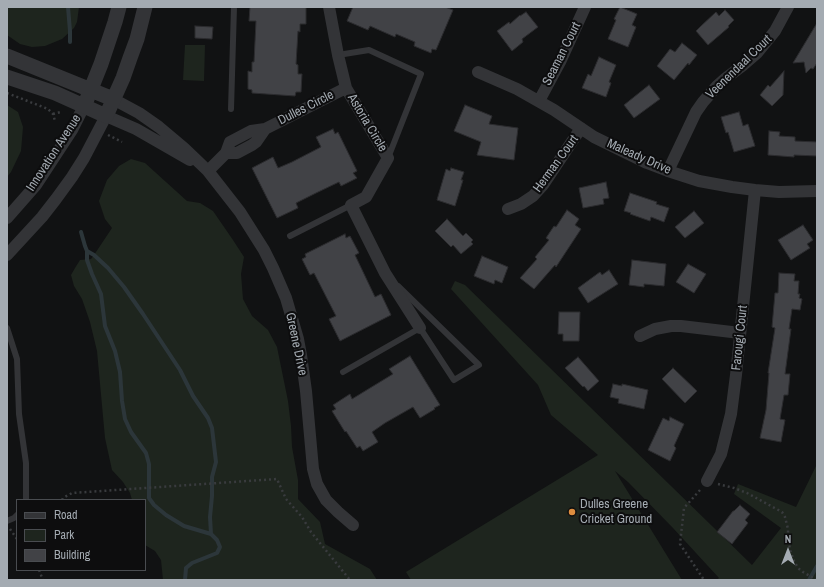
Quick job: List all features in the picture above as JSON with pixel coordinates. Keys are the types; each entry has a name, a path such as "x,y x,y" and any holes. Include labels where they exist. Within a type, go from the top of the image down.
{"street":[{"name":"Innovation Avenue","path":"7,218 36,185 68,135 84,106 101,64 119,7"},
{"name":"Innovation Avenue","path":"7,255 42,217 84,158 106,116 123,78 137,39 145,7"},
{"name":"Astoria Circle","path":"329,7 346,88 388,158 366,197 351,205"},
{"name":"Seaman Court","path":"539,101 560,62 585,7"},
{"name":"Veenendaal Court","path":"668,171 696,112 703,102 717,86 757,53 775,31 788,7"},
{"path":"7,56 113,99"},
{"name":"Maleady Drive","path":"478,72 539,101 594,137 647,163 668,171 700,181 732,187 779,192 817,191"},
{"name":"Innovation Avenue","path":"7,77 55,93 106,116"},
{"name":"Dulles Circle","path":"208,171 226,153 237,153 252,145 256,142 265,129 346,88"},
{"name":"Greene Drive","path":"113,99 139,113 159,127 208,171 251,229 273,268 286,298 298,339 301,355 312,469 317,484 326,500 353,525"},
{"name":"Greene Drive","path":"106,116 136,130 208,171"},
{"name":"Herman Court","path":"508,209 521,204 533,196 543,185 581,128"},
{"name":"Farougi Court","path":"707,481 721,454 732,406 755,190"},
{"path":"351,205 385,273 420,328"},
{"path":"640,336 655,329 671,326 740,333"}],"lane":[{"path":"231,109 234,7"},
{"path":"338,55 369,50 421,74 388,158"},
{"path":"290,236 351,205"},
{"path":"343,372 420,328 454,380 479,365 385,273"},
{"path":"7,328 17,359 19,414 26,463 26,499"},
{"path":"7,521 16,516"}],"path":[{"path":"7,93 48,109 53,114 55,121"},
{"path":"53,114 61,112"},
{"path":"62,499 72,493 277,479 286,499 302,517 311,532 350,580"},
{"path":"704,580 680,544 684,508 707,481 747,493 782,512 788,529 790,550 794,561 798,568 816,580"},
{"path":"7,526 16,538"}],"green space":[{"path":"7,7 79,7 77,22 74,28 62,39 45,46 32,47 20,44 7,35"},
{"path":"185,45 205,45 204,81 183,80"},
{"path":"7,105 18,112 23,127 21,151 7,177"},
{"path":"131,159 145,163 187,201 200,203 213,211 244,257 241,274 243,299 252,316 268,330 277,347 288,401 292,447 298,480 298,499 320,522 325,544 370,569 377,580 163,580 161,560 155,551 146,546 146,499 132,499 130,493 123,482 112,470 105,438 97,351 90,322 82,299 74,286 71,275 80,260 91,259 112,228 105,219 99,201 107,180 119,166"},
{"path":"455,281 465,285 752,565 781,528 734,494 738,484 796,507 816,466 817,456 817,580 716,580 719,578 673,528 628,482 615,471 682,580 411,580 406,572 598,455 551,415 538,385 451,289"}],"building":[{"path":"250,7 306,7 306,24 300,24 300,32 298,31 296,64 298,65 298,74 302,74 301,92 296,92 295,96 252,93 252,90 248,89 248,71 252,72 252,62 254,62 256,21 249,21"},
{"path":"353,7 445,7 453,10 436,50 432,49 431,53 414,46 415,42 396,34 395,37 370,26 368,30 347,21"},
{"path":"620,7 637,14 632,25 636,27 628,47 608,39 616,20 614,19"},
{"path":"725,10 734,20 728,26 729,27 708,45 696,31 716,12 719,16"},
{"path":"526,12 538,27 522,39 523,42 512,51 497,31 509,22 510,24"},
{"path":"817,23 817,63 813,69 811,68 806,73 804,62 793,63"},
{"path":"195,26 213,27 212,39 195,38"},
{"path":"682,43 697,55 689,65 688,63 674,80 657,66 670,49 675,52"},
{"path":"599,57 616,65 609,82 611,83 606,97 582,88 588,74 591,76"},
{"path":"784,71 783,95 772,106 760,95 768,85 770,87"},
{"path":"649,85 660,99 634,118 624,105"},
{"path":"465,105 492,116 489,124 518,128 514,160 477,155 481,142 454,131"},
{"path":"739,112 743,126 748,124 755,146 734,152 728,132 726,133 721,117"},
{"path":"333,129 335,134 338,132 357,171 353,173 357,178 341,186 339,182 296,203 298,208 277,218 252,168 273,157 278,168 292,162 321,147 316,137"},
{"path":"769,131 780,132 779,136 795,137 795,141 817,142 817,156 794,155 794,157 768,155"},
{"path":"451,168 464,172 455,206 437,200 446,169 450,171"},
{"path":"606,182 609,198 603,199 604,204 583,208 579,188"},
{"path":"630,193 657,202 656,204 669,208 664,222 651,217 650,221 624,211"},
{"path":"567,210 579,219 575,225 581,229 556,267 555,265 534,289 520,278 537,259 535,257 549,240 546,238 554,226 556,227"},
{"path":"694,211 704,223 685,238 675,227"},
{"path":"447,219 463,236 466,233 473,240 471,242 473,244 461,254 453,245 451,247 435,231"},
{"path":"803,225 813,240 807,244 810,248 791,260 778,240"},
{"path":"345,234 346,238 350,236 359,253 355,255 375,297 381,294 391,315 340,341 329,319 336,316 314,273 310,275 302,259 306,257 305,254"},
{"path":"482,256 508,267 502,283 495,280 494,284 474,276"},
{"path":"632,260 666,264 664,286 644,284 644,287 629,285"},
{"path":"688,264 706,274 694,293 676,282"},
{"path":"609,270 618,284 588,303 578,288 600,272 602,275"},
{"path":"779,273 795,274 794,281 799,281 798,294 800,294 799,298 802,299 800,310 792,309 789,329 791,329 785,374 790,374 788,395 784,395 780,419 785,420 781,442 760,438 766,410 768,373 775,328 772,327 775,293 778,293"},
{"path":"559,312 580,312 579,341 563,341 563,334 558,334"},
{"path":"410,356 440,405 420,418 413,407 372,432 378,442 363,451 360,446 357,448 332,411 336,409 333,405 350,394 352,399 393,374 389,369"},
{"path":"578,357 599,381 588,391 565,368"},
{"path":"673,368 697,391 685,403 662,379"},
{"path":"613,384 622,386 622,384 648,390 644,409 618,403 619,399 610,397"},
{"path":"670,417 684,424 674,446 676,448 670,461 648,450 663,418 669,421"},
{"path":"740,505 750,514 745,520 748,523 732,544 717,532 733,511"}],"waterway":[{"path":"68,7 70,42"},
{"path":"81,232 87,251 87,260 101,294 105,326 115,351 120,372 125,419 131,432 146,453 149,464 149,498 154,505 166,515 184,526 211,534 217,540 220,547 217,553 192,563 186,568 185,580"},
{"path":"87,251 94,255 108,268 124,287 180,370 193,396 208,418 212,428 216,462 212,477 210,517 211,534"},
{"path":"809,580 817,566"}],"place":[{"name":"Dulles Greene Cricket Ground","path":"572,512"}]}
